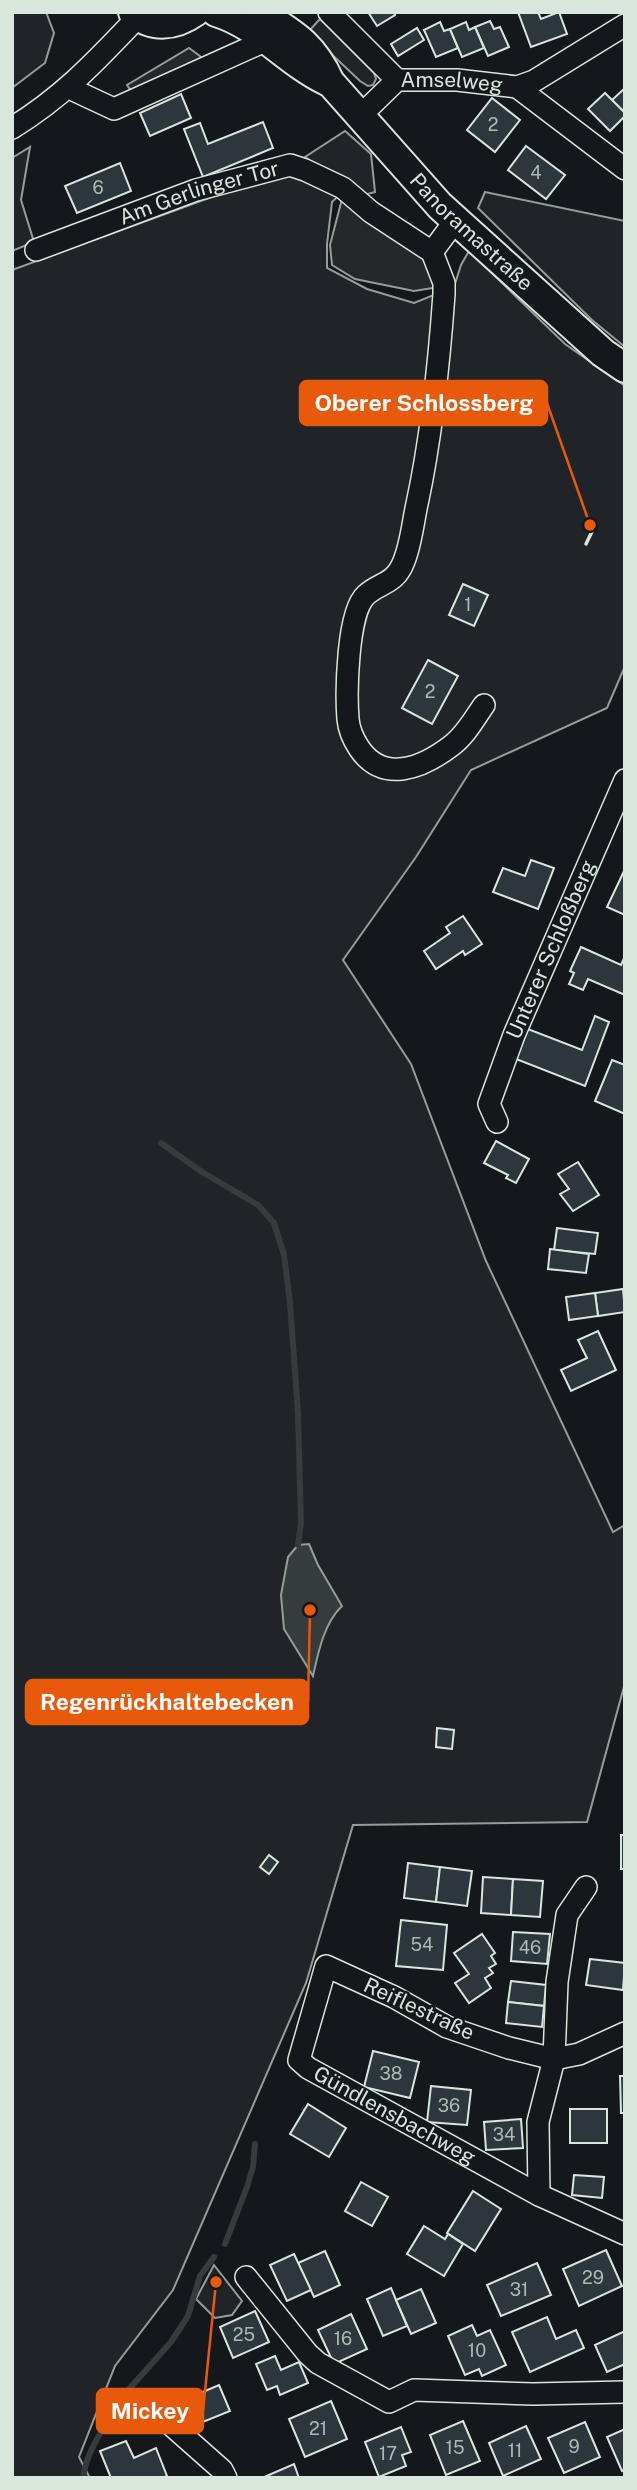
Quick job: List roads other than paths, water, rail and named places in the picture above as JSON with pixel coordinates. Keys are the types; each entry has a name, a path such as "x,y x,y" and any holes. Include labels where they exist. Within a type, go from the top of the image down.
{"main road":[{"path":"136,15 152,23 167,24 182,21 195,12"},
{"name":"Panoramastraße","path":"216,12 233,18 269,22 306,69 330,82 455,221 594,345 625,368"}],"street":[{"path":"329,12 397,80"},
{"path":"12,128 69,88 118,41 136,15"},
{"path":"69,88 114,109 269,22"},
{"name":"Amselweg","path":"361,115 397,80 457,80 517,87 534,81 625,25"},
{"path":"517,87 625,169"},
{"name":"Am Gerlinger Tor","path":"36,250 196,190 290,166 343,188 371,212 432,252"},
{"path":"455,221 432,252 444,283 444,294 435,408 427,455 404,562 391,581 367,594 359,603 353,619 348,722 352,739 367,760 387,770 408,768 429,760 453,745 484,705"},
{"name":"Unterer Schloßberg","path":"497,1122 489,1104 514,1035 625,780"},
{"path":"586,1886 567,1915 557,1982 554,2059 538,2122 540,2195 625,2234"},
{"name":"Reiflestraße","path":"326,1966 394,1997 447,2026 509,2048 554,2059 579,2054 625,2033"},
{"name":"Gündlensbachweg","path":"326,1966 299,2060 319,2074 540,2195"},
{"path":"246,2277 318,2363 389,2402 414,2390 533,2394 625,2392"},
{"path":"170,2424 222,2470 226,2478"}],"waterway":[{"path":"161,1143 202,1172 258,1205 274,1223 284,1255 290,1303 298,1413 301,1523 298,1545"},
{"path":"225,2244 247,2187 253,2167 255,2144"},
{"path":"130,2388 171,2342 188,2316 200,2276 214,2257"},
{"path":"83,2478 88,2457 122,2399"}],"place":[{"name":"Oberer Schlossberg","path":"590,525"},
{"name":"Regenrückhaltebecken","path":"310,1610"},
{"name":"Mickey","path":"216,2282"}]}
